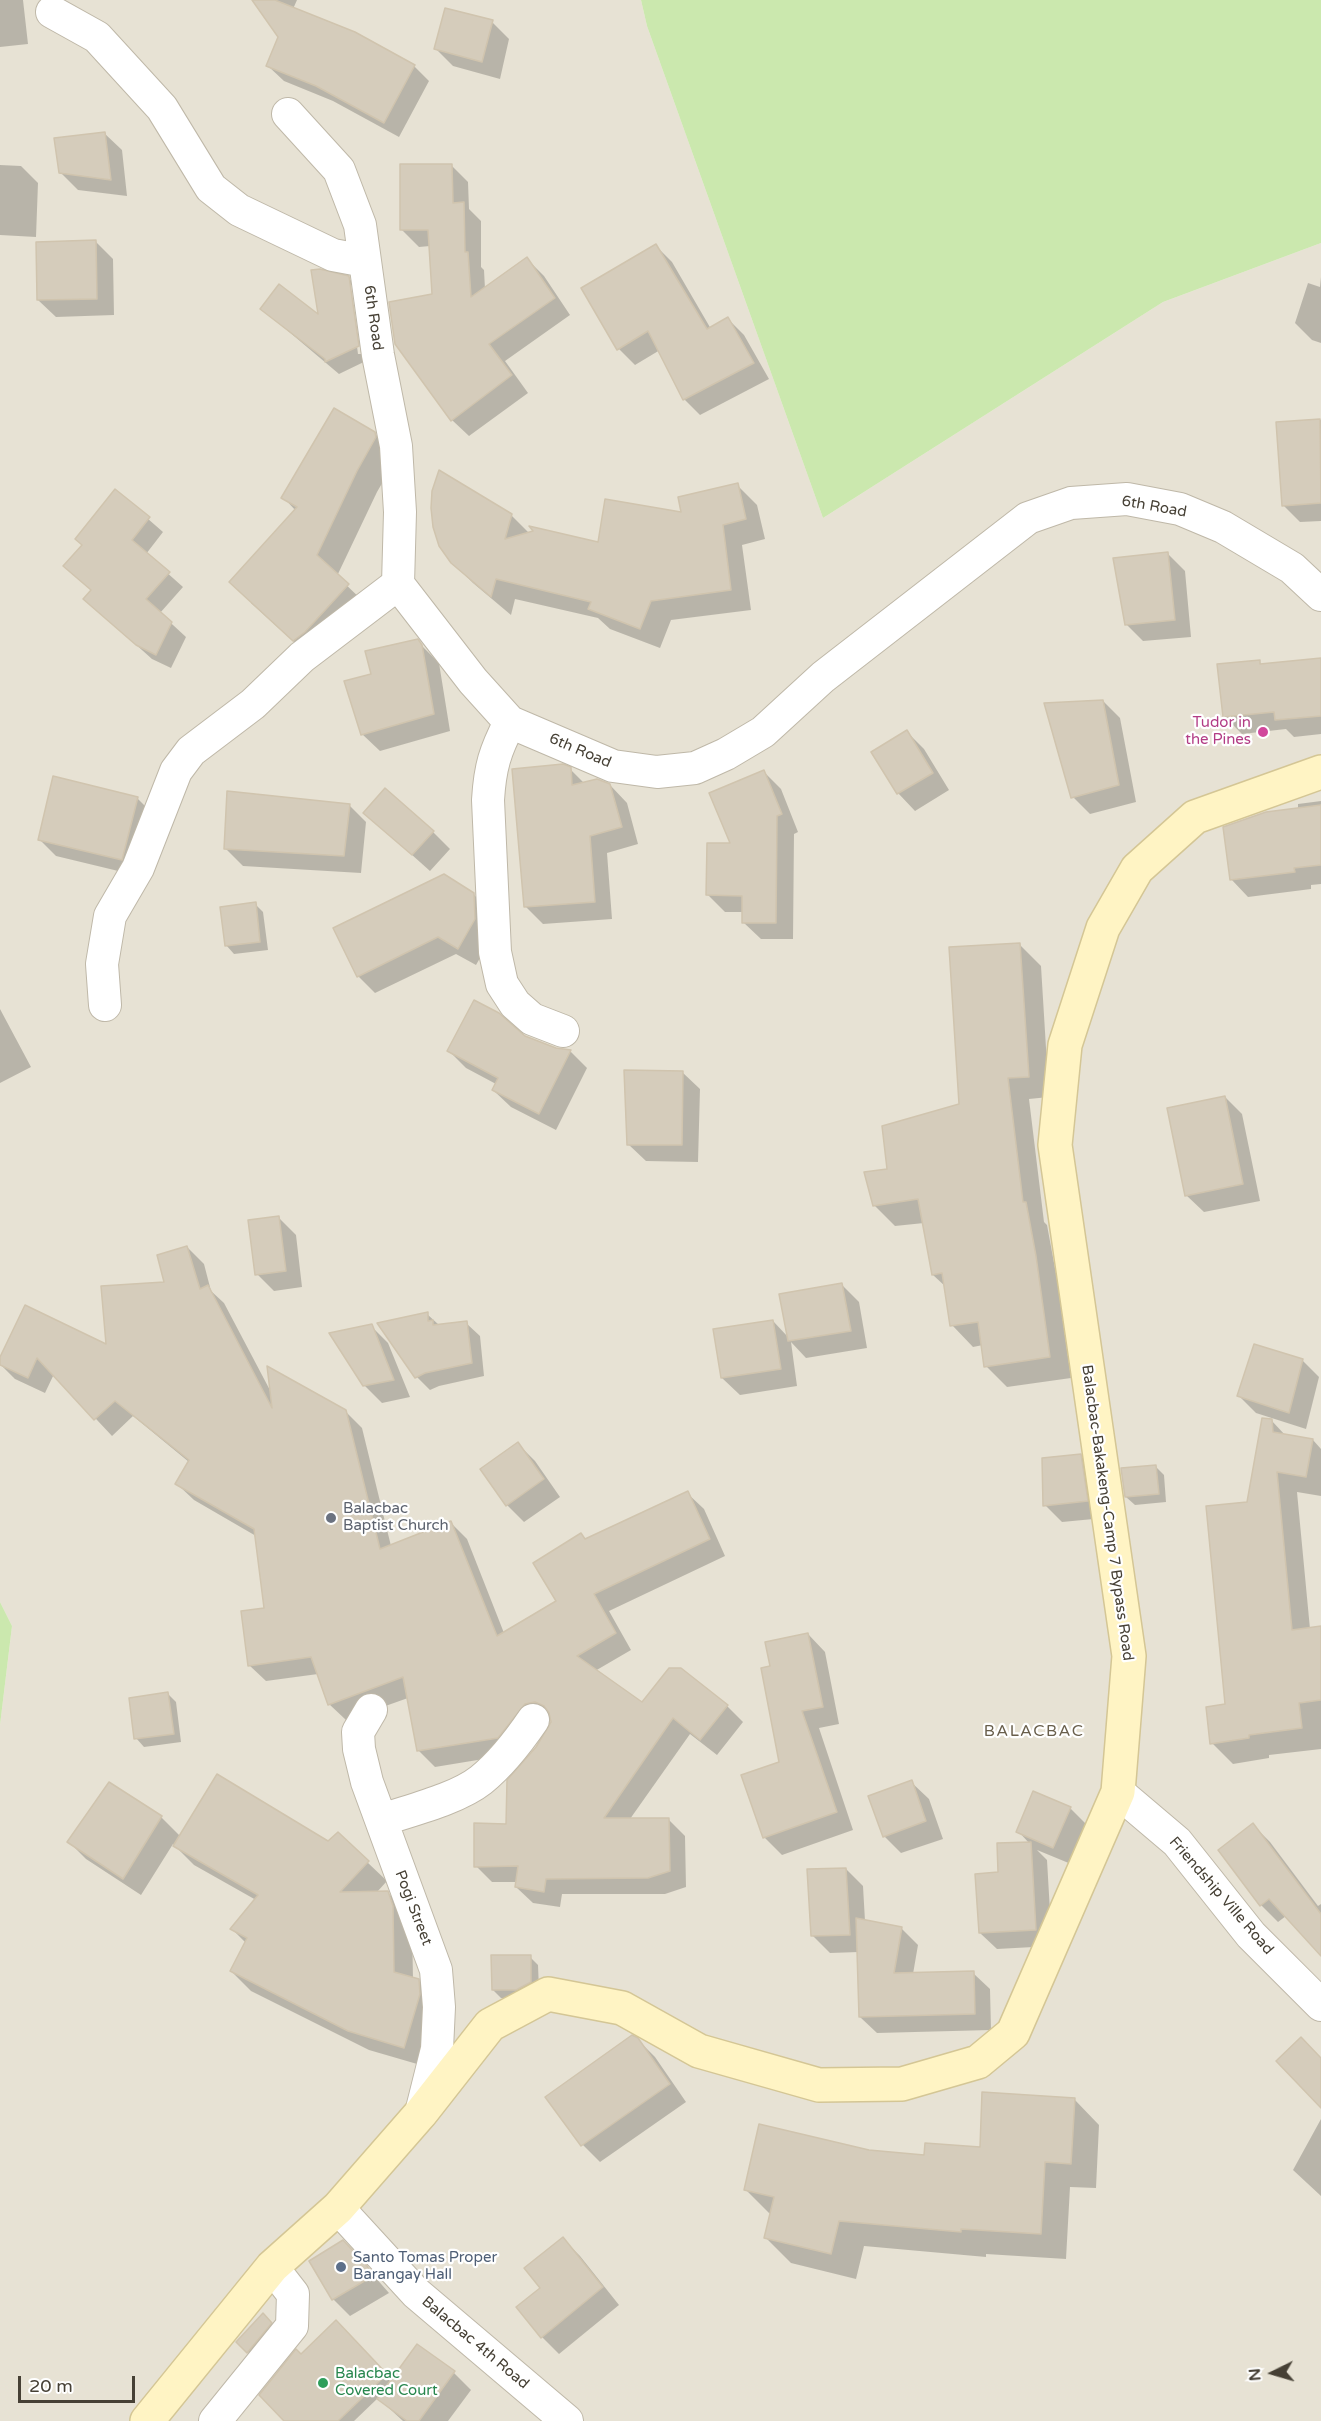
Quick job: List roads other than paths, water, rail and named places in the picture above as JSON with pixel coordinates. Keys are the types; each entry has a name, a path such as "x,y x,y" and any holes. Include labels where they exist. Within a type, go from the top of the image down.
{"main road":[{"name":"Balacbac-Bakakeng-Camp 7 Bypass Road","path":"147,2421 272,2267 338,2208 421,2112 490,2025 548,1994 622,2008 699,2051 819,2085 902,2084 978,2062 1013,2033 1118,1792 1129,1656 1055,1145 1065,1045 1103,928 1137,869 1195,817 1321,772"}],"street":[{"path":"52,12 97,37 162,108 211,188 239,210 333,255 365,261"},
{"name":"6th Road","path":"288,114 339,170 360,225 378,355 396,446 400,512 398,584 473,681 510,722 613,766 657,772 695,768 726,754 763,732 823,677 1028,519 1071,503 1127,499 1180,509 1223,527 1292,568 1321,595"},
{"path":"105,1005 102,964 110,916 138,868 176,771 191,751 253,704 302,657 398,584"},
{"path":"510,722 495,750 489,778 495,952 502,984 515,1004 532,1019 563,1031"},
{"name":"Pogi Street","path":"371,1710 358,1732 359,1749 367,1782 436,1970 439,2007 437,2049 421,2112"},
{"path":"382,1820 429,1804 479,1781 520,1740 533,1720"},
{"name":"Friendship Ville Road","path":"1118,1792 1177,1842 1251,1935 1321,2005"},
{"name":"Balacbac 4th Road","path":"338,2208 416,2293 567,2421"},
{"path":"215,2421 292,2326 293,2294 272,2267"}],"place":[{"name":"Tudor in the Pines","path":"1263,732"},
{"name":"Balacbac Baptist Church","path":"331,1518"},
{"name":"Santo Tomas Proper Barangay Hall","path":"341,2267"},
{"name":"Balacbac Covered Court","path":"323,2383"}],"district":[{"name":"BALACBAC","path":"1034,1732"}]}
